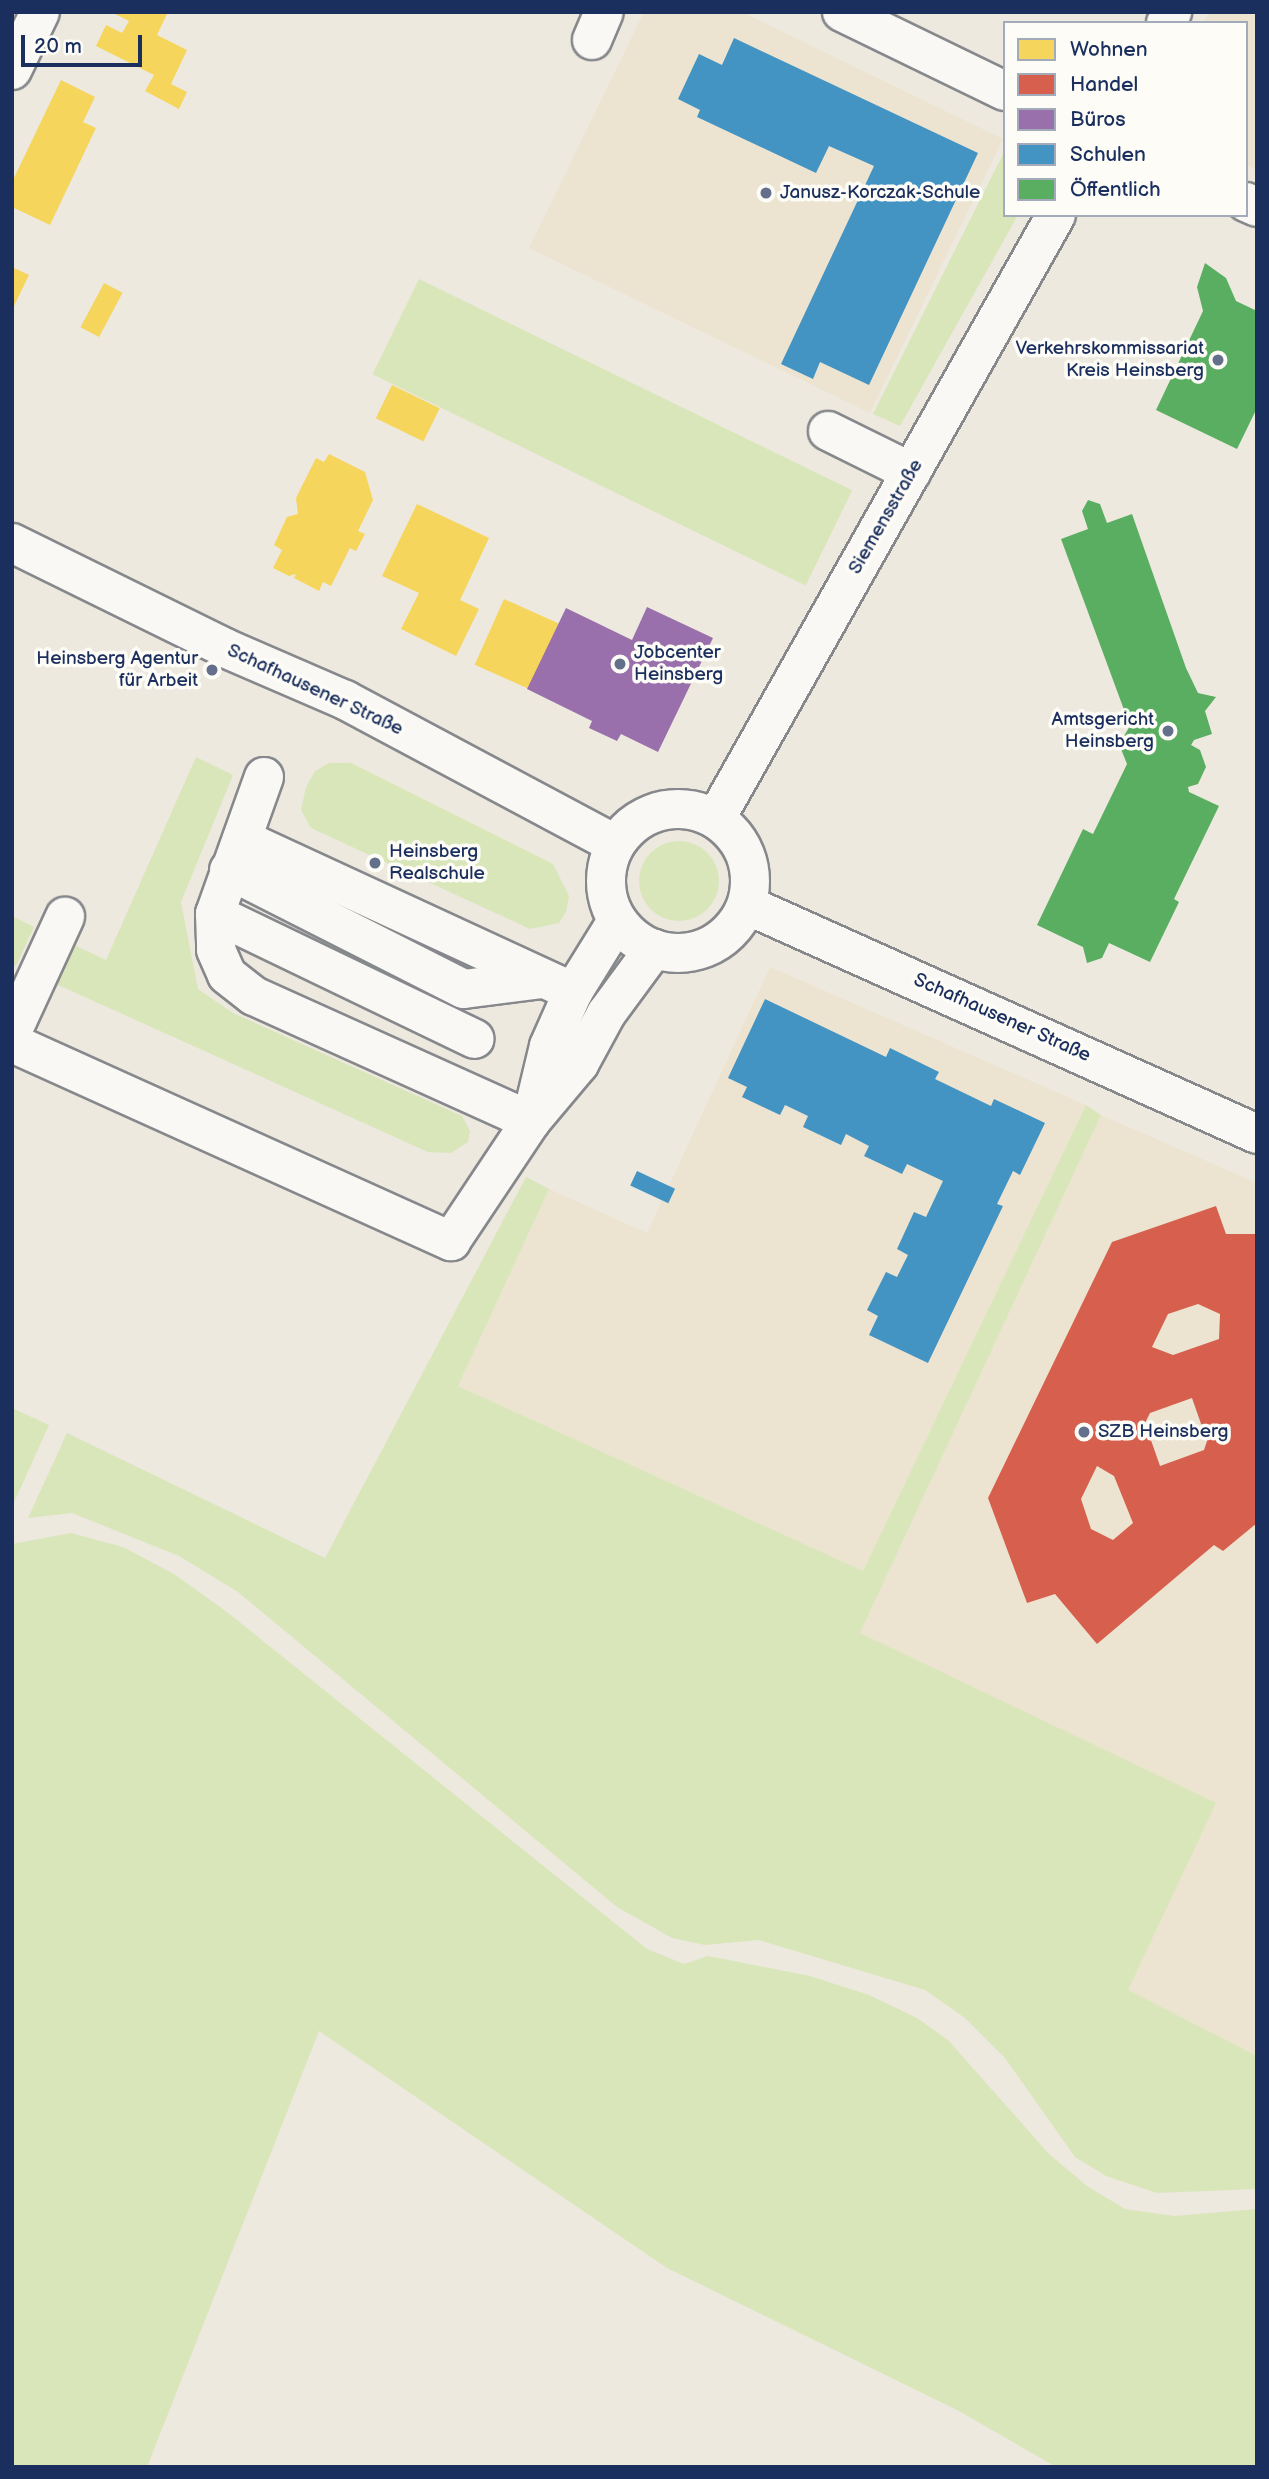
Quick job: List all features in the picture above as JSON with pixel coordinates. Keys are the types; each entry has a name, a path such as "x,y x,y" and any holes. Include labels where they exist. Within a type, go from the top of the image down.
{"street":[{"path":"12,70 40,12"},
{"path":"842,12 1003,90"},
{"name":"Siemensstraße","path":"716,818 1055,217"},
{"path":"828,431 911,472"},
{"name":"Schafhausener Straße","path":"12,543 225,648 345,700 615,844"},
{"path":"264,777 215,914 216,950 227,975 254,996 531,1121"},
{"path":"694,810 716,818 734,835 747,856 751,880 747,905 719,941 676,953 654,949 633,938 617,921 606,896 606,869 615,844 649,814 694,810"},
{"path":"236,854 464,989 558,986"},
{"name":"Schafhausener Straße","path":"747,905 1257,1134"},
{"path":"215,914 475,1039"},
{"path":"12,1032 65,916"},
{"path":"531,1121 549,1046 558,986 617,921"},
{"path":"12,1043 451,1241 531,1121 579,1064 606,1014 654,949"}],"shaded area":[{"name":"Janusz-Korczak-Schule","path":"644,12 742,12 1003,139 870,413 529,248"},
{"path":"1210,12 1257,12 1257,170 1248,166 1248,21 1204,21"},
{"path":"770,967 1086,1105 863,1571 458,1386 549,1189 647,1233"},
{"path":"1101,1115 1257,1183 1257,2056 1127,1991 860,1633"}],"green space":[{"path":"1003,154 1003,217 1017,217 900,426 873,414"},
{"path":"419,279 852,490 806,586 373,374"},
{"path":"196,757 233,775 181,902 198,989 233,1013 462,1116 470,1131 468,1142 451,1153 428,1152 56,984 74,945 106,960"},
{"path":"329,763 351,763 553,864 569,896 566,912 559,923 530,929 311,828 301,810 306,787 315,771"},
{"path":"679,841 694,844 707,853 716,866 719,881 716,896 707,909 694,918 679,921 664,918 651,909 642,896 639,881 642,866 651,853 664,844"},
{"path":"12,916 34,927 16,966 12,965"},
{"path":"1086,1105 1101,1115 860,1633 1216,1803 1128,1990 1257,2056 1257,2189 1157,2193 1106,2176 1075,2157 1005,2058 965,2018 925,1990 759,1940 705,1945 672,1938 617,1907 238,1592 179,1556 72,1513 28,1518 67,1433 325,1558 526,1177 549,1189 458,1386 863,1571"},
{"path":"12,1408 49,1425 12,1507"},
{"path":"71,1533 123,1547 174,1574 227,1612 647,1949 684,1964 708,1956 810,1976 869,1995 917,2018 948,2040 1048,2153 1087,2186 1125,2209 1174,2216 1257,2209 1257,2467 1056,2467 959,2411 667,2268 319,2031 147,2467 12,2467 12,1544"}],"building: Wohnen":[{"path":"111,12 168,12 157,35 187,50 171,84 187,92 179,109 145,91 154,75 96,46 106,25 122,33 129,21"},
{"path":"61,80 95,97 83,122 96,128 50,225 12,207 12,182"},
{"path":"12,267 29,275 12,310"},
{"path":"104,283 123,293 99,337 81,327"},
{"path":"392,385 440,408 423,441 376,418"},
{"path":"329,454 365,472 373,500 358,531 365,534 356,551 350,548 331,586 323,582 319,591 294,578 296,574 289,576 273,568 282,550 274,545 287,517 298,514 296,498 316,458 324,462"},
{"path":"417,504 489,538 460,600 479,609 456,656 401,629 419,593 382,576"},
{"path":"504,599 559,623 530,689 475,665"}],"building: Handel":[{"name":"SZB Heinsberg","path":"1216,1206 1226,1234 1257,1234 1257,1523 1223,1551 1214,1545 1097,1644 1055,1594 1027,1603 988,1498 1112,1242","holes":["1198,1304 1220,1314 1219,1339 1173,1355 1152,1347 1168,1314","1192,1398 1207,1441 1204,1450 1160,1466 1145,1423 1150,1413","1097,1466 1114,1476 1133,1523 1113,1540 1091,1529 1081,1499"]}],"building: Büros":[{"name":"Jobcenter Heinsberg","path":"647,607 713,638 658,752 621,734 617,741 589,728 592,721 527,689 566,608 632,640"}],"building: Schulen":[{"path":"734,38 978,153 869,385 820,362 813,379 781,364 874,166 829,146 816,173 697,117 700,110 678,99 699,54 722,65"},
{"path":"765,999 886,1057 890,1048 939,1072 935,1079 991,1106 994,1099 1045,1123 1020,1175 1013,1171 997,1204 1003,1206 928,1363 869,1335 878,1316 867,1310 886,1272 897,1277 908,1255 897,1249 914,1212 926,1217 943,1181 907,1164 902,1174 864,1156 869,1146 846,1134 841,1145 803,1127 808,1116 785,1105 780,1115 742,1097 747,1087 728,1078"},
{"path":"637,1171 675,1189 668,1203 630,1186"}],"building: Öffentlich":[{"name":"Verkehrskommissariat Kreis Heinsberg","path":"1205,263 1226,278 1236,301 1257,311 1257,408 1237,449 1156,410 1203,311 1197,287"},
{"name":"Amtsgericht Heinsberg","path":"1088,500 1100,504 1107,523 1132,514 1186,668 1198,693 1216,697 1205,711 1212,734 1194,740 1191,745 1200,750 1206,767 1198,784 1188,787 1189,792 1219,806 1174,899 1179,902 1150,962 1109,943 1102,958 1087,963 1083,947 1037,925 1083,829 1093,834 1127,764 1119,744 1130,726 1061,539 1088,529 1082,511"}],"place":[{"name":"Janusz-Korczak-Schule","path":"766,193"},
{"name":"Verkehrskommissariat Kreis Heinsberg","path":"1218,360"},
{"name":"Jobcenter Heinsberg","path":"620,664"},
{"name":"Heinsberg Agentur für Arbeit","path":"212,670"},
{"name":"Amtsgericht Heinsberg","path":"1168,731"},
{"name":"Heinsberg Realschule","path":"375,863"},
{"name":"SZB Heinsberg","path":"1084,1432"}]}
